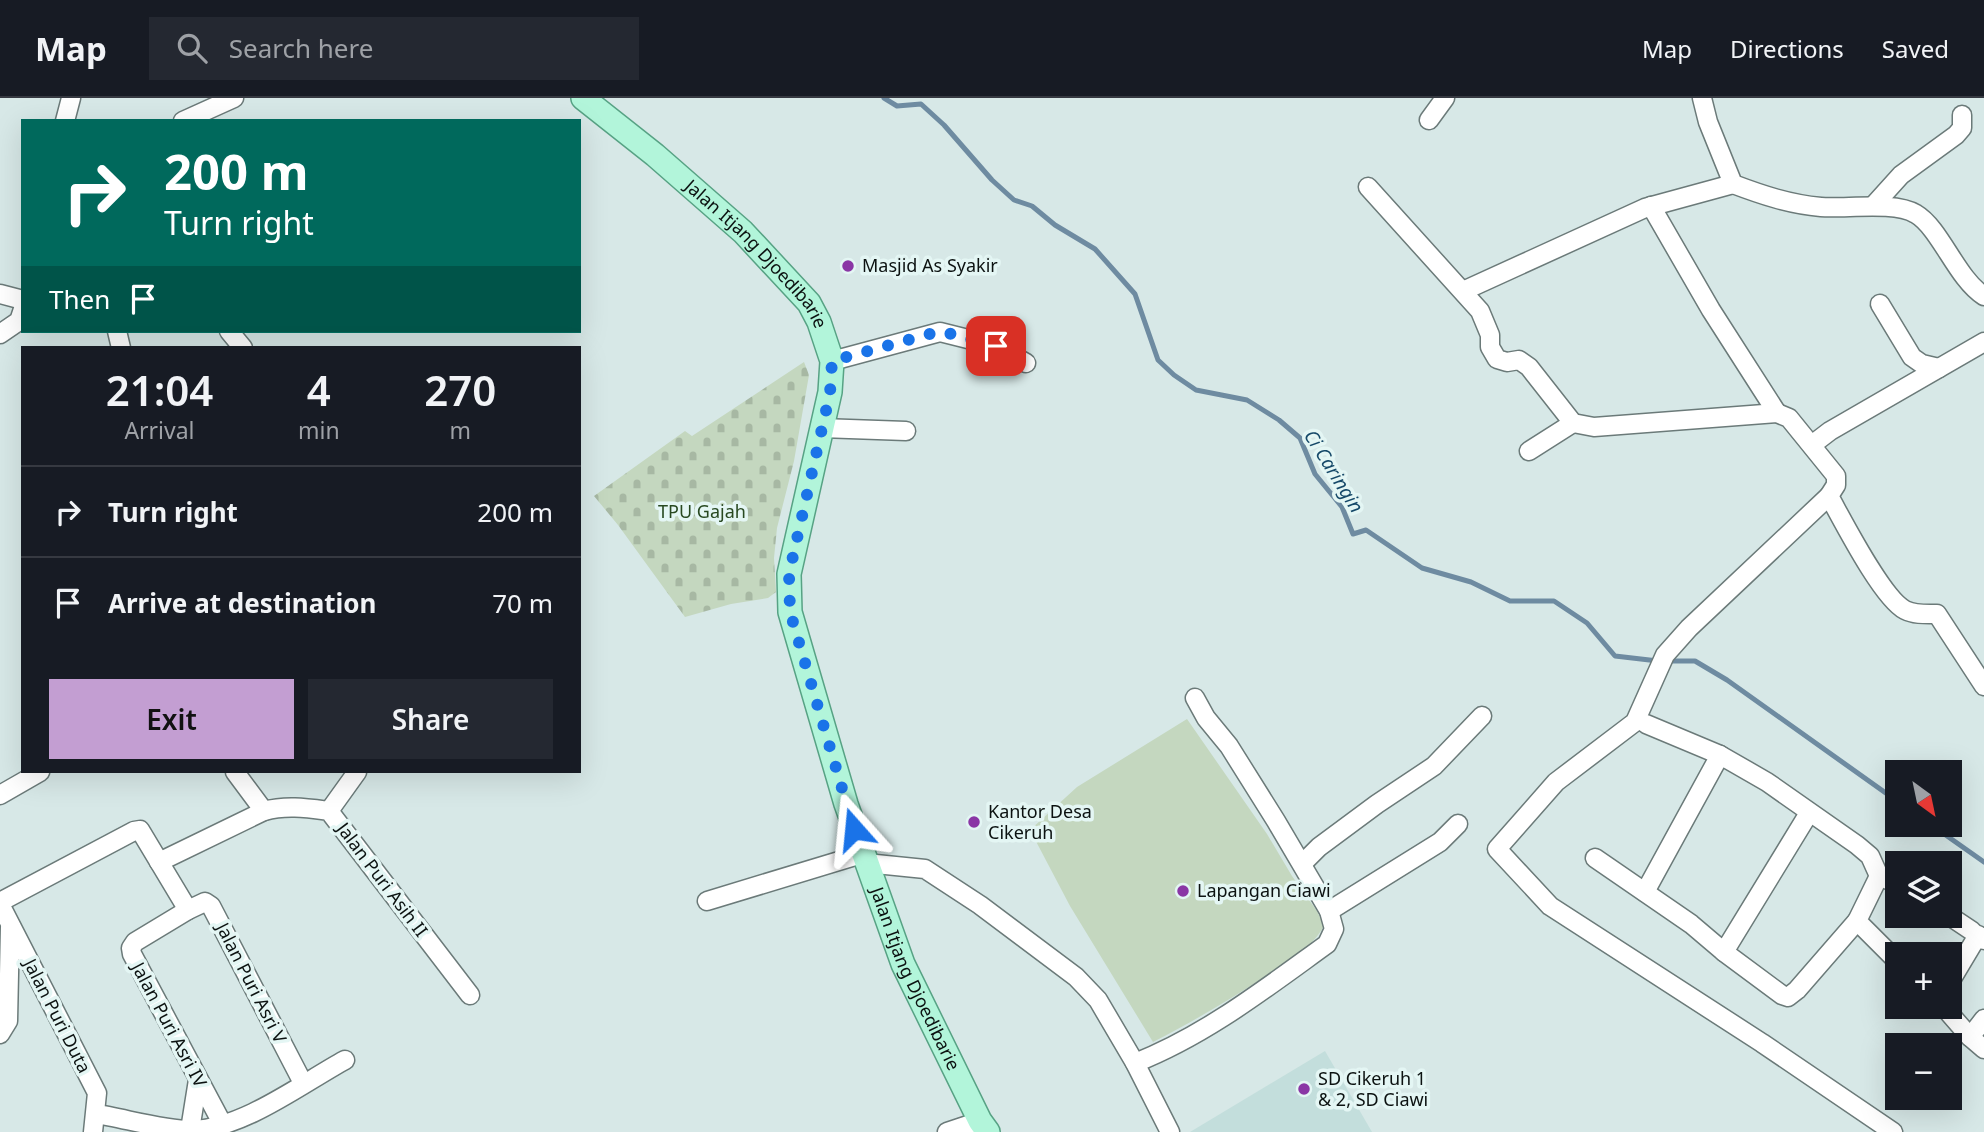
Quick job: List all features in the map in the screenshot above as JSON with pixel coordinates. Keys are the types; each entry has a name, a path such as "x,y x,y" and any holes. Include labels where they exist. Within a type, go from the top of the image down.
{"main road":[{"name":"Jalan Itjang Djoedibarie","path":"583,98 655,155 743,232 809,303 818,322 832,361 830,393 789,574 790,612 864,859 903,964 984,1126"}],"street":[{"path":"66,119 71,98"},
{"path":"187,119 234,98"},
{"path":"1429,120 1445,98"},
{"path":"1702,98 1733,184"},
{"path":"1873,206 1901,175 1956,135 1962,128 1962,115"},
{"path":"1463,291 1651,206 1733,184 1768,198 1791,203 1823,207 1873,206 1916,213 1982,293"},
{"path":"1368,187 1480,311 1490,335 1490,347 1497,359 1507,362 1519,360 1529,367 1573,423 1594,427 1777,413 1790,418 1837,478 1829,496 1689,628 1662,661 1634,722 1556,782 1497,849 1550,906 1762,1043 1893,1132"},
{"path":"1651,206 1711,310 1777,413"},
{"path":"0,294 21,299"},
{"path":"1880,304 1912,356 1923,364 1939,368"},
{"path":"0,334 19,321 21,315"},
{"path":"832,361 940,331 996,346 1026,363"},
{"path":"1813,444 1830,431 1984,342"},
{"path":"1529,452 1573,423"},
{"path":"821,428 905,431"},
{"path":"1829,496 1864,559 1890,594 1904,609 1922,614 1937,614 1984,686"},
{"path":"1135,1063 1167,1050 1237,1009 1327,944 1334,929 1329,911 1302,864 1249,776 1206,718 1195,698"},
{"path":"1302,864 1319,847 1377,803 1434,766 1482,716"},
{"path":"1646,724 1720,755 1767,782 1870,856 1879,876 1885,879"},
{"path":"1645,892 1720,755"},
{"path":"0,795 38,773"},
{"path":"236,773 264,811"},
{"path":"329,811 356,773"},
{"name":"Jalan Puri Asih II","path":"159,862 264,811 294,806 329,811 470,995"},
{"path":"1724,952 1809,813"},
{"path":"1329,911 1430,848 1458,824"},
{"path":"0,903 140,830 188,910"},
{"path":"1595,858 1691,924 1724,952 1788,997 1857,921 1879,876"},
{"path":"707,901 864,859 925,869 1053,958 1098,1000 1135,1063 1170,1132"},
{"name":"Jalan Puri Asri V","path":"188,910 205,902 211,906 303,1083"},
{"name":"Jalan Puri Duta","path":"0,903 97,1093 93,1132"},
{"name":"Jalan Puri Asri IV","path":"188,910 135,942 131,948 223,1125"},
{"path":"1857,921 1885,949"},
{"path":"0,1034 8,1021 10,923"},
{"path":"1962,924 1978,935 1962,962"},
{"path":"1955,1019 1977,1043"},
{"path":"1977,1043 1984,1019"},
{"path":"96,1114 190,1130 223,1125 265,1106 345,1060"},
{"path":"190,1130 198,1080"},
{"path":"947,1132 984,1126"}],"shaded area":[{"name":"SD Cikeruh 1 & 2, SD Ciawi","path":"1325,1051 1372,1132 1190,1132"}],"green space":[{"name":"TPU Gajah","path":"804,362 809,375 794,461 777,528 774,558 776,592 768,598 731,604 685,617 594,496 685,431 692,436"},
{"name":"Lapangan Ciawi","path":"1187,719 1267,834 1324,926 1309,945 1290,960 1216,1007 1153,1042 1070,906 1030,830 1077,787"}],"waterway":[{"name":"Ci Caringin","path":"884,98 897,106 921,104 1014,200 1032,206 1055,225 1095,249 1135,294 1158,360 1174,375 1196,390 1247,400 1279,420 1300,438 1315,474 1342,507 1353,534 1366,530 1422,568 1471,582 1510,601 1554,601 1587,623 1615,656 1658,661"},
{"name":"Ci Caringin","path":"1668,661 1695,661 1727,680 1885,792"},
{"name":"Ci Caringin","path":"1948,837 1984,862"}],"place":[{"name":"Masjid As Syakir","path":"848,266"},
{"name":"Kantor Desa Cikeruh","path":"974,822"},
{"name":"Lapangan Ciawi","path":"1183,891"},
{"name":"SD Cikeruh 1 & 2, SD Ciawi","path":"1304,1089"}],"route":[{"path":"854,829 790,612 789,593 789,574 830,393 832,361 940,331 996,346"}]}
